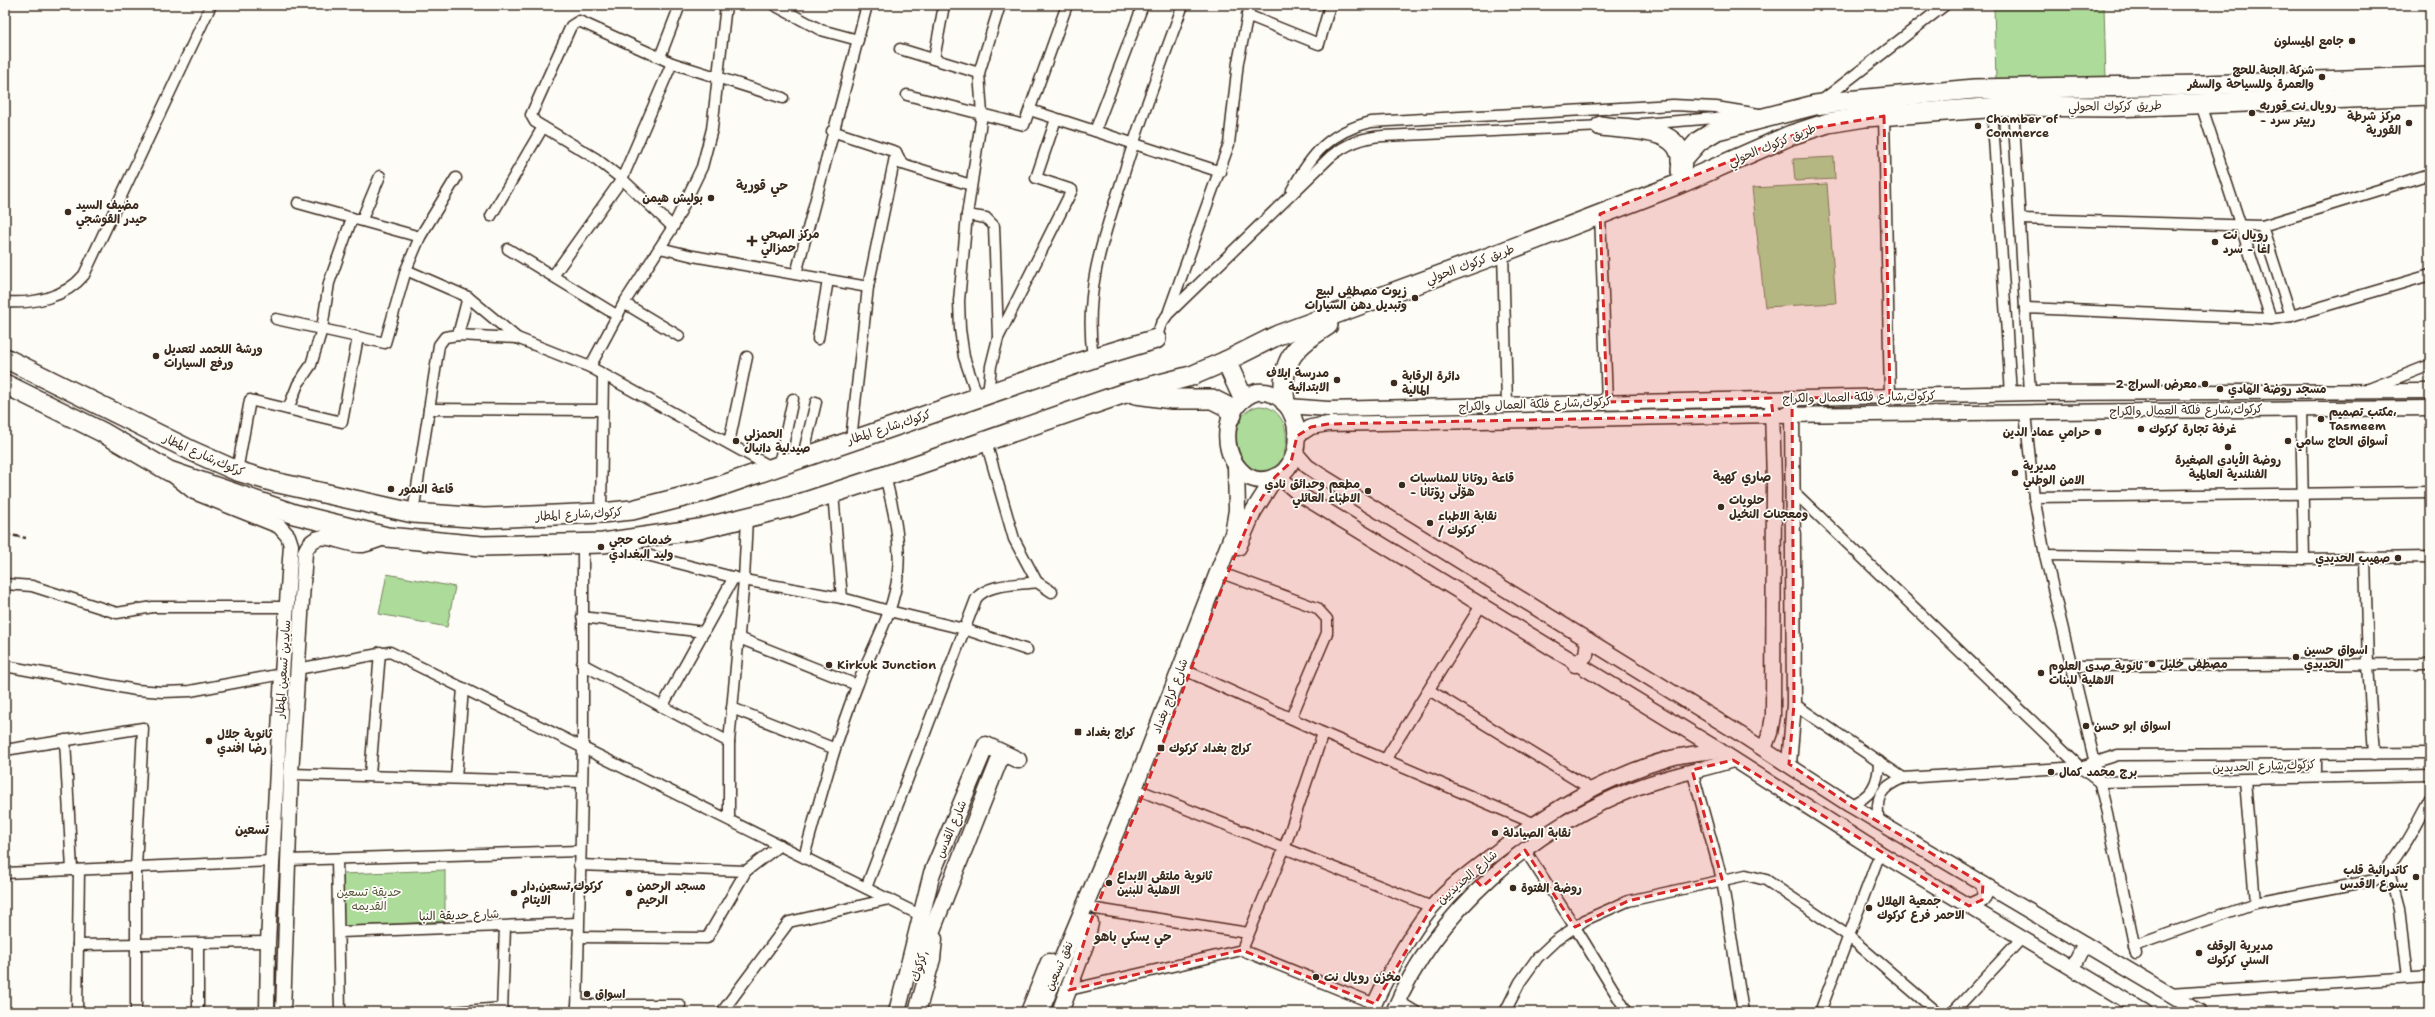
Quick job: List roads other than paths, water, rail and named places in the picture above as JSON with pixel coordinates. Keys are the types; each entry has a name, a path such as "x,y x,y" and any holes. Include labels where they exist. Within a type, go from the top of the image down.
{"highway":[{"name":"طريق كركوك الحولي","path":"1681,161 1693,146 1711,133 1815,105 1974,89 2114,85 2212,85 2420,79 2430,77"},
{"path":"2113,107 2114,85"},
{"name":"طريق كركوك الحولي","path":"1154,387 1191,376 1226,361 1278,335 1503,252 1678,184 1809,129 1846,120 2013,106 2113,107 2430,95"},
{"path":"1601,126 1652,131 1664,135 1673,143 1681,161 1678,184"},
{"path":"1287,404 1284,379 1290,358 1296,348 1304,340 1331,323 1348,309"},
{"name":"كركوك,شارع المطار","path":"5,358 192,451 237,471 282,484 413,513 484,518 601,513 632,510 668,502 723,485 803,456 1093,358 1156,339"},
{"path":"1226,361 1243,398"},
{"name":"كركوك,شارع المطار","path":"5,384 102,432 169,472 273,507 387,537 482,546 533,546 603,543 686,531 747,518 885,476 1129,392 1154,387"},
{"path":"1129,392 1165,398 1212,399 1222,403 1232,415"},
{"path":"533,546 525,537 524,530 527,522 535,516"},
{"path":"482,546 488,537 488,528 484,518"}],"main road":[{"path":"1262,392 1272,393 1287,404 1295,420 1297,436 1294,452 1288,466 1277,477 1262,480 1252,478 1236,466 1230,452 1228,430 1232,415 1243,398 1262,392"},
{"name":"شارع كراج بغداد","path":"1084,922 1233,534 1237,510 1236,466"},
{"name":"شارع كراج بغداد","path":"1084,922 1096,909 1144,792 1226,575 1251,517 1277,477"},
{"name":"شارع القدس","path":"986,745 1002,753 928,919 938,858 986,745"},
{"path":"1002,753 1018,760"},
{"path":"886,1012 905,949 928,919"},
{"path":"897,1012 928,919"},
{"path":"917,1012 934,950 928,919"},
{"name":"كركوك,","path":"906,1012 924,949 928,919"},
{"path":"1029,1012 1055,947 1068,930 1084,922 1085,945 1060,1012"},
{"name":"نفق تسعين","path":"1040,1012 1084,922"},
{"name":"نفق تسعين","path":"1050,1012 1084,922"}],"street":[{"path":"5,302 26,302 48,298 68,290 84,275 211,5"},
{"path":"660,57 680,5"},
{"path":"590,368 624,303 673,227 694,184 708,150 712,129 726,5"},
{"path":"774,5 821,30 858,40"},
{"path":"796,274 832,131 867,5"},
{"path":"934,59 944,5"},
{"path":"983,396 964,357 960,329 960,301 967,215 982,114 979,73 1000,5"},
{"path":"907,95 1024,125 1067,5"},
{"path":"1095,131 1143,5"},
{"path":"1093,358 1090,324 1094,272 1133,144 1183,5"},
{"path":"1168,314 1221,172 1229,144 1238,62 1248,10 1319,44 1330,5"},
{"path":"1815,105 1945,5"},
{"path":"673,227 622,179 595,158 535,122 531,115 571,26 579,21 672,63 718,76 783,98"},
{"path":"900,49 979,73"},
{"path":"553,276 622,179 672,63"},
{"path":"2201,104 2272,319"},
{"path":"1287,199 1307,163 1324,144 1346,130 1371,122 1673,105 1716,107 1759,114"},
{"path":"2013,106 2030,393"},
{"path":"1992,108 2011,394"},
{"path":"1030,110 1221,172"},
{"path":"1156,339 1161,324 1168,314 1287,199 1338,151 1365,138 1703,120 1759,114 1785,113"},
{"path":"1884,116 1890,397"},
{"path":"983,396 998,338 1072,190 1036,178 1056,119"},
{"path":"492,216 543,127"},
{"path":"832,131 897,159 971,184"},
{"path":"851,440 868,287 897,159"},
{"path":"2020,219 2262,226 2430,174"},
{"path":"288,409 298,384 311,365 322,329 329,283 357,218 380,176"},
{"path":"276,319 385,343 406,270 420,237 456,178"},
{"path":"298,203 357,218 420,237"},
{"path":"1600,214 1607,402"},
{"path":"967,215 986,218 994,226 998,338"},
{"path":"2262,226 2291,316"},
{"path":"660,248 693,256 868,287"},
{"path":"508,249 618,316"},
{"path":"1503,252 1506,405"},
{"path":"406,270 468,297 518,338 590,368 729,443 775,466 793,399"},
{"path":"2025,308 2272,319 2291,316 2430,275"},
{"path":"818,339 828,280"},
{"path":"458,335 468,297"},
{"path":"624,303 679,336"},
{"path":"413,513 439,345 445,337 458,335 518,338"},
{"path":"237,471 250,400 342,422 358,337"},
{"path":"729,443 747,357"},
{"path":"2361,392 2430,365"},
{"path":"601,513 603,375"},
{"name":"كركوك,شارع فلكة العمال والكراج","path":"1287,404 1328,409 2030,393 2430,391"},
{"path":"1764,749 1770,733 1773,716 1771,398"},
{"path":"1789,764 1794,704 1792,398"},
{"path":"803,456 816,402"},
{"path":"2301,408 2304,495 2304,559"},
{"name":"كركوك,شارع فلكة العمال والكراج","path":"1297,436 1311,427 1328,424 1772,415 2025,413 2301,408 2430,408"},
{"path":"429,409 602,410"},
{"path":"2025,413 2034,497 2045,556 2070,666 2099,782 2135,950 2255,903 2375,880 2388,868 2417,824 2430,798"},
{"path":"986,442 1012,532 1020,553 1037,582 1052,592"},
{"path":"1294,452 1307,466 1322,476 1789,764 1879,823 2200,1012"},
{"name":"سايدين تسعين المطار","path":"169,472 194,492 283,529 291,545 295,588 297,669 291,774 283,1012"},
{"path":"804,857 833,748 857,685 889,612 898,574 899,546 895,515 885,476"},
{"path":"1277,477 1299,494 1480,607 1719,750 1880,853 2145,1012"},
{"path":"1792,490 2080,767 2099,782"},
{"path":"2034,497 2304,495 2430,492"},
{"path":"833,493 842,598"},
{"path":"729,819 729,742 739,638 739,579 747,518"},
{"name":"سايدين تسعين المطار","path":"267,1012 268,942 287,607 295,588 308,544 322,537 362,545 387,537"},
{"path":"603,543 739,579 842,598 889,612 964,629 1027,650"},
{"path":"583,544 583,746 580,782 577,1009 680,1005"},
{"path":"2045,556 2304,559 2430,557"},
{"path":"2366,559 2368,665 2374,754"},
{"path":"1226,575 1317,608 1327,619 1327,633 1291,718"},
{"path":"662,707 704,632 739,579"},
{"path":"866,888 976,599 983,592 991,588 1037,582"},
{"path":"5,584 32,586 117,613 153,607 287,607"},
{"path":"1385,760 1480,607"},
{"path":"582,617 704,632"},
{"path":"739,638 857,685"},
{"path":"1575,665 1586,655 1588,640"},
{"path":"370,775 380,652"},
{"path":"297,669 380,652 390,652 583,746 928,919"},
{"path":"582,664 729,742"},
{"path":"2070,666 2430,664"},
{"path":"5,666 136,690 163,692 190,691 282,674"},
{"path":"1189,672 1323,733 1534,823"},
{"path":"456,778 463,688"},
{"path":"1429,690 1590,789"},
{"path":"1794,704 1903,778 1891,784 1882,792 1877,808 1879,823"},
{"path":"732,708 833,748"},
{"path":"5,750 143,728 136,868 136,1012"},
{"path":"1242,950 1284,849 1323,733"},
{"path":"66,740 75,870 78,945 77,1012"},
{"name":"شارع الحديديين","path":"1373,1008 1409,941 1432,907 1469,873 1534,823 1590,789 1629,772 1673,757 1719,750"},
{"name":"كركوك,شارع الحديدين","path":"1903,778 2080,767 2118,756 2430,753"},
{"path":"2315,754 2315,777"},
{"name":"شارع الحديديين","path":"1396,1006 1434,942 1482,887 1525,850 1575,817 1613,797 1654,781 1733,760"},
{"path":"1850,805 1865,798 1871,792 1878,778 1879,761"},
{"path":"1692,770 1722,879 1743,1012"},
{"path":"291,774 580,782"},
{"name":"كركوك,شارع الحديدين","path":"2099,782 2430,775"},
{"path":"2245,780 2255,903"},
{"path":"1144,792 1432,907"},
{"path":"578,937 707,938 746,871 780,845"},
{"path":"1525,850 1575,926 1627,1012"},
{"path":"288,860 579,851"},
{"path":"1820,1012 1847,935 1880,853"},
{"path":"337,859 340,932 340,1012"},
{"path":"5,873 273,861"},
{"path":"579,865 746,871"},
{"path":"2388,868 2399,909 2407,978"},
{"path":"1469,873 1482,887"},
{"path":"1505,1012 1520,982 1538,957 1555,941 1575,926 1599,913 1628,901 1722,879 1746,875 1760,877 1847,935 1937,1012"},
{"path":"1969,906 1982,900 1985,891 1983,884"},
{"path":"722,1012 789,922 889,899"},
{"path":"1096,909 1248,933"},
{"name":"شارع حديقة النبا","path":"340,932 505,927 578,923"},
{"path":"452,1012 502,1010 505,927"},
{"path":"1953,1012 2022,938"},
{"path":"78,945 268,942"},
{"path":"198,944 198,1012"},
{"path":"2073,968 2086,944"},
{"path":"1069,990 1242,950 1373,1008"},
{"path":"2169,994 2430,977"},
{"path":"268,994 284,994"},
{"path":"1396,1006 1416,1012"}],"railway":[{"path":"5,534 26,538"}],"place":[{"name":"جامع الميسلون","path":"2352,41"},
{"name":"شركة الجنة للحج والعمرة وللسياحة والسفر","path":"2322,77"},
{"name":"رويال نت قوريه - ربيتر سرد","path":"2252,113"},
{"name":"مركز شرطة القورية","path":"2409,123"},
{"name":"Chamber of Commerce","path":"1978,126"},
{"name":"بوليش هيمن","path":"711,198"},
{"name":"مضيف السيد حيدر القوشجي","path":"68,212"},
{"name":"مركز الصحي حمزالي","path":"752,241"},
{"name":"رويال نت اغا - سرد","path":"2215,242"},
{"name":"زيوت مصطفى لبيع وتبديل دهن السيارات","path":"1415,298"},
{"name":"ورشة اللحمد لتعديل ورفع السيارات","path":"156,356"},
{"name":"مدرسة ايلاف الابتدائية","path":"1337,380"},
{"name":"دائرة الرقابة المالية","path":"1394,383"},
{"name":"معرض السراج 2","path":"2205,384"},
{"name":"مسجد روضة الهادي","path":"2220,389"},
{"name":"مكتب تصميم، Tasmeem","path":"2321,419"},
{"name":"غرفة تجارة كركوك","path":"2141,429"},
{"name":"حرامي عماد الدين","path":"2098,432"},
{"name":"الحمزلي صيدلية دانيال","path":"736,441"},
{"name":"أسواق الحاج سامي","path":"2288,441"},
{"name":"روضة الأيادي الصغيرة الفنلندية العالمية","path":"2228,447"},
{"name":"مديرية الامن الوطني","path":"2015,473"},
{"name":"قاعة روتانا للمناسبات - هۆڵی ڕۆتانا","path":"1402,485"},
{"name":"قاعة النمور","path":"391,489"},
{"name":"مطعم وحدائق نادي الاطباء العائلي","path":"1368,491"},
{"name":"حلويات ومعجنات النخيل","path":"1721,507"},
{"name":"نقابة الاطباء / كركوك","path":"1430,523"},
{"name":"خدمات حجي وليد البغدادي","path":"601,547"},
{"name":"صهيب الحديدي","path":"2398,558"},
{"name":"اسواق حسين الحديدي","path":"2296,657"},
{"name":"مصطفى خليل","path":"2152,664"},
{"name":"Kirkuk Junction","path":"829,665"},
{"name":"ثانوية صدى العلوم الاهلية للبنات","path":"2041,673"},
{"name":"اسواق ابو حسن","path":"2086,726"},
{"name":"كراج بغداد","path":"1078,732"},
{"name":"ثانوية جلال رضا افندي","path":"209,741"},
{"name":"كراج بغداد كركوك","path":"1161,748"},
{"name":"برج محمد كمال","path":"2051,772"},
{"name":"نقابة الصيادلة","path":"1495,833"},
{"name":"كاتدرائية قلب يسوع الاقدس","path":"2416,877"},
{"name":"ثانوية ملتقى الابداع الاهلية للبنين","path":"1109,883"},
{"name":"روضة الفتوة","path":"1513,888"},
{"name":"كركوك,تسعين,دار الايتام","path":"514,893"},
{"name":"مسجد الرحمن الرحيم","path":"629,893"},
{"name":"جمعية الهلال الاحمر فرع كركوك","path":"1869,908"},
{"name":"مديرية الوقف السني كركوك","path":"2199,953"},
{"name":"مخزن رويال نت","path":"1316,977"},
{"name":"اسواق","path":"587,994"}],"district":[{"name":"حي قورية","path":"762,185"},
{"name":"صاري كهية","path":"1742,476"},
{"name":"تسعین","path":"252,829"},
{"name":"حي يسكي باهو","path":"1133,936"}],"park label":[{"name":"حديقة تسعين القديمه","path":"369,899"}]}
